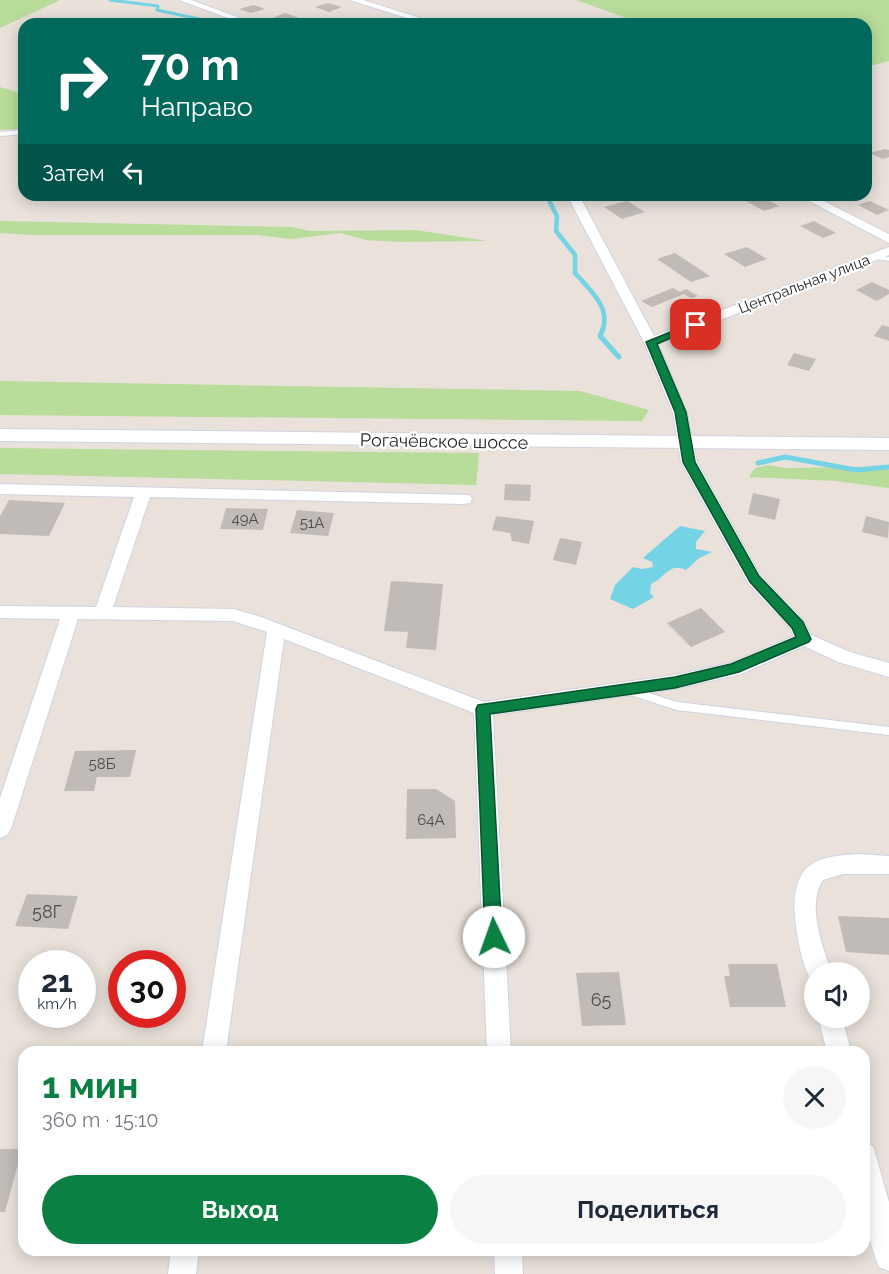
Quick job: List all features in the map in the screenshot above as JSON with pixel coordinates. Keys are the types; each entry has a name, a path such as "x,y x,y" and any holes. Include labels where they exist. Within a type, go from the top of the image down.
{"main road":[{"name":"Рогачёвское шоссе","path":"0,435 889,444"}],"street":[{"path":"183,0 235,18"},
{"path":"354,0 415,18"},
{"path":"576,201 651,342 680,412 689,462 754,579 798,625 804,639 844,657 889,670"},
{"path":"816,201 889,239"},
{"name":"Центральная улица","path":"651,342 889,251"},
{"path":"0,489 464,499"},
{"path":"102,614 144,492"},
{"path":"0,612 233,615 483,709 675,682 734,669 804,639"},
{"path":"0,829 71,614"},
{"path":"215,1046 276,630"},
{"path":"483,709 499,1046"},
{"path":"817,962 803,907 811,881 825,867 843,864 889,865"},
{"path":"833,1028 837,1046"},
{"path":"870,1179 889,1257"},
{"path":"182,1274 184,1256"},
{"path":"508,1256 509,1274"}],"lane":[{"path":"0,134 18,132"},
{"path":"873,257 889,258"},
{"path":"625,689 677,706 889,731"}],"green space":[{"path":"0,0 60,0 18,18 0,28"},
{"path":"576,0 889,0 889,61 872,65 872,18 626,18"},
{"path":"0,87 18,92 18,129 0,130"},
{"path":"0,221 292,227 310,231 415,230 488,241 399,242 366,240 341,233 291,239 257,235 33,235 0,233"},
{"path":"0,381 580,391 649,410 642,421 0,415"},
{"path":"0,448 479,453 476,485 0,474"},
{"path":"768,465 785,468 863,467 889,470 889,488 835,481 749,477 755,468"}],"water":[{"path":"680,526 705,531 696,542 696,549 712,552 699,558 686,570 675,568 668,571 651,584 650,593 654,597 633,609 610,599 615,585 633,567 642,569 653,567 652,562 643,558"}],"building":[{"path":"328,3 342,7 329,12 315,7"},
{"path":"254,5 265,9 251,13 239,9"},
{"path":"285,13 299,18 272,18"},
{"path":"889,150 889,157 883,159 872,152"},
{"path":"627,201 645,212 622,219 604,207"},
{"path":"746,201 770,201 779,206 764,211"},
{"path":"870,201 889,210 877,215 858,205"},
{"path":"814,221 836,233 823,238 800,226"},
{"path":"747,247 767,259 745,267 724,254"},
{"path":"675,253 710,276 691,282 657,259"},
{"path":"872,282 889,290 889,294 877,301 856,290"},
{"path":"673,288 680,292 686,289 698,296 691,298 684,294 652,307 641,301"},
{"path":"882,325 889,327 889,341 874,336"},
{"path":"794,353 816,359 809,371 787,365"},
{"path":"505,484 531,485 530,501 504,500"},
{"path":"753,493 780,499 775,520 748,514"},
{"path":"9,500 65,503 49,536 0,534 0,516"},
{"path":"226,508 268,509 263,530 220,529"},
{"path":"297,510 334,513 328,536 290,533"},
{"path":"496,516 534,521 529,544 512,541 510,533 492,530"},
{"path":"866,516 889,522 888,538 862,532"},
{"path":"560,538 582,542 576,565 553,560"},
{"path":"391,581 443,584 436,650 406,648 408,632 384,631"},
{"path":"701,608 725,632 691,647 667,623"},
{"path":"136,750 130,777 97,777 94,791 64,791 75,751"},
{"path":"407,789 436,789 455,801 456,838 406,839"},
{"path":"27,894 78,896 68,929 15,926"},
{"path":"838,916 889,918 889,955 846,952"},
{"path":"728,964 777,964 786,1007 730,1007 724,976 730,976"},
{"path":"619,972 626,1025 582,1026 576,973"},
{"path":"0,1149 18,1149 18,1164 5,1212 0,1212"}],"waterway":[{"path":"110,0 158,6 157,10 195,18"},
{"path":"549,201 557,216 556,231 575,255 575,273 598,299 602,307 604,314 602,331"},
{"path":"603,329 600,336 619,357"},
{"path":"758,463 785,457 856,470 889,467"}],"route":[{"path":"494,937 483,709 511,707 675,682 734,669 804,639 798,625 754,579 689,462 680,412 651,342 696,325"}]}
